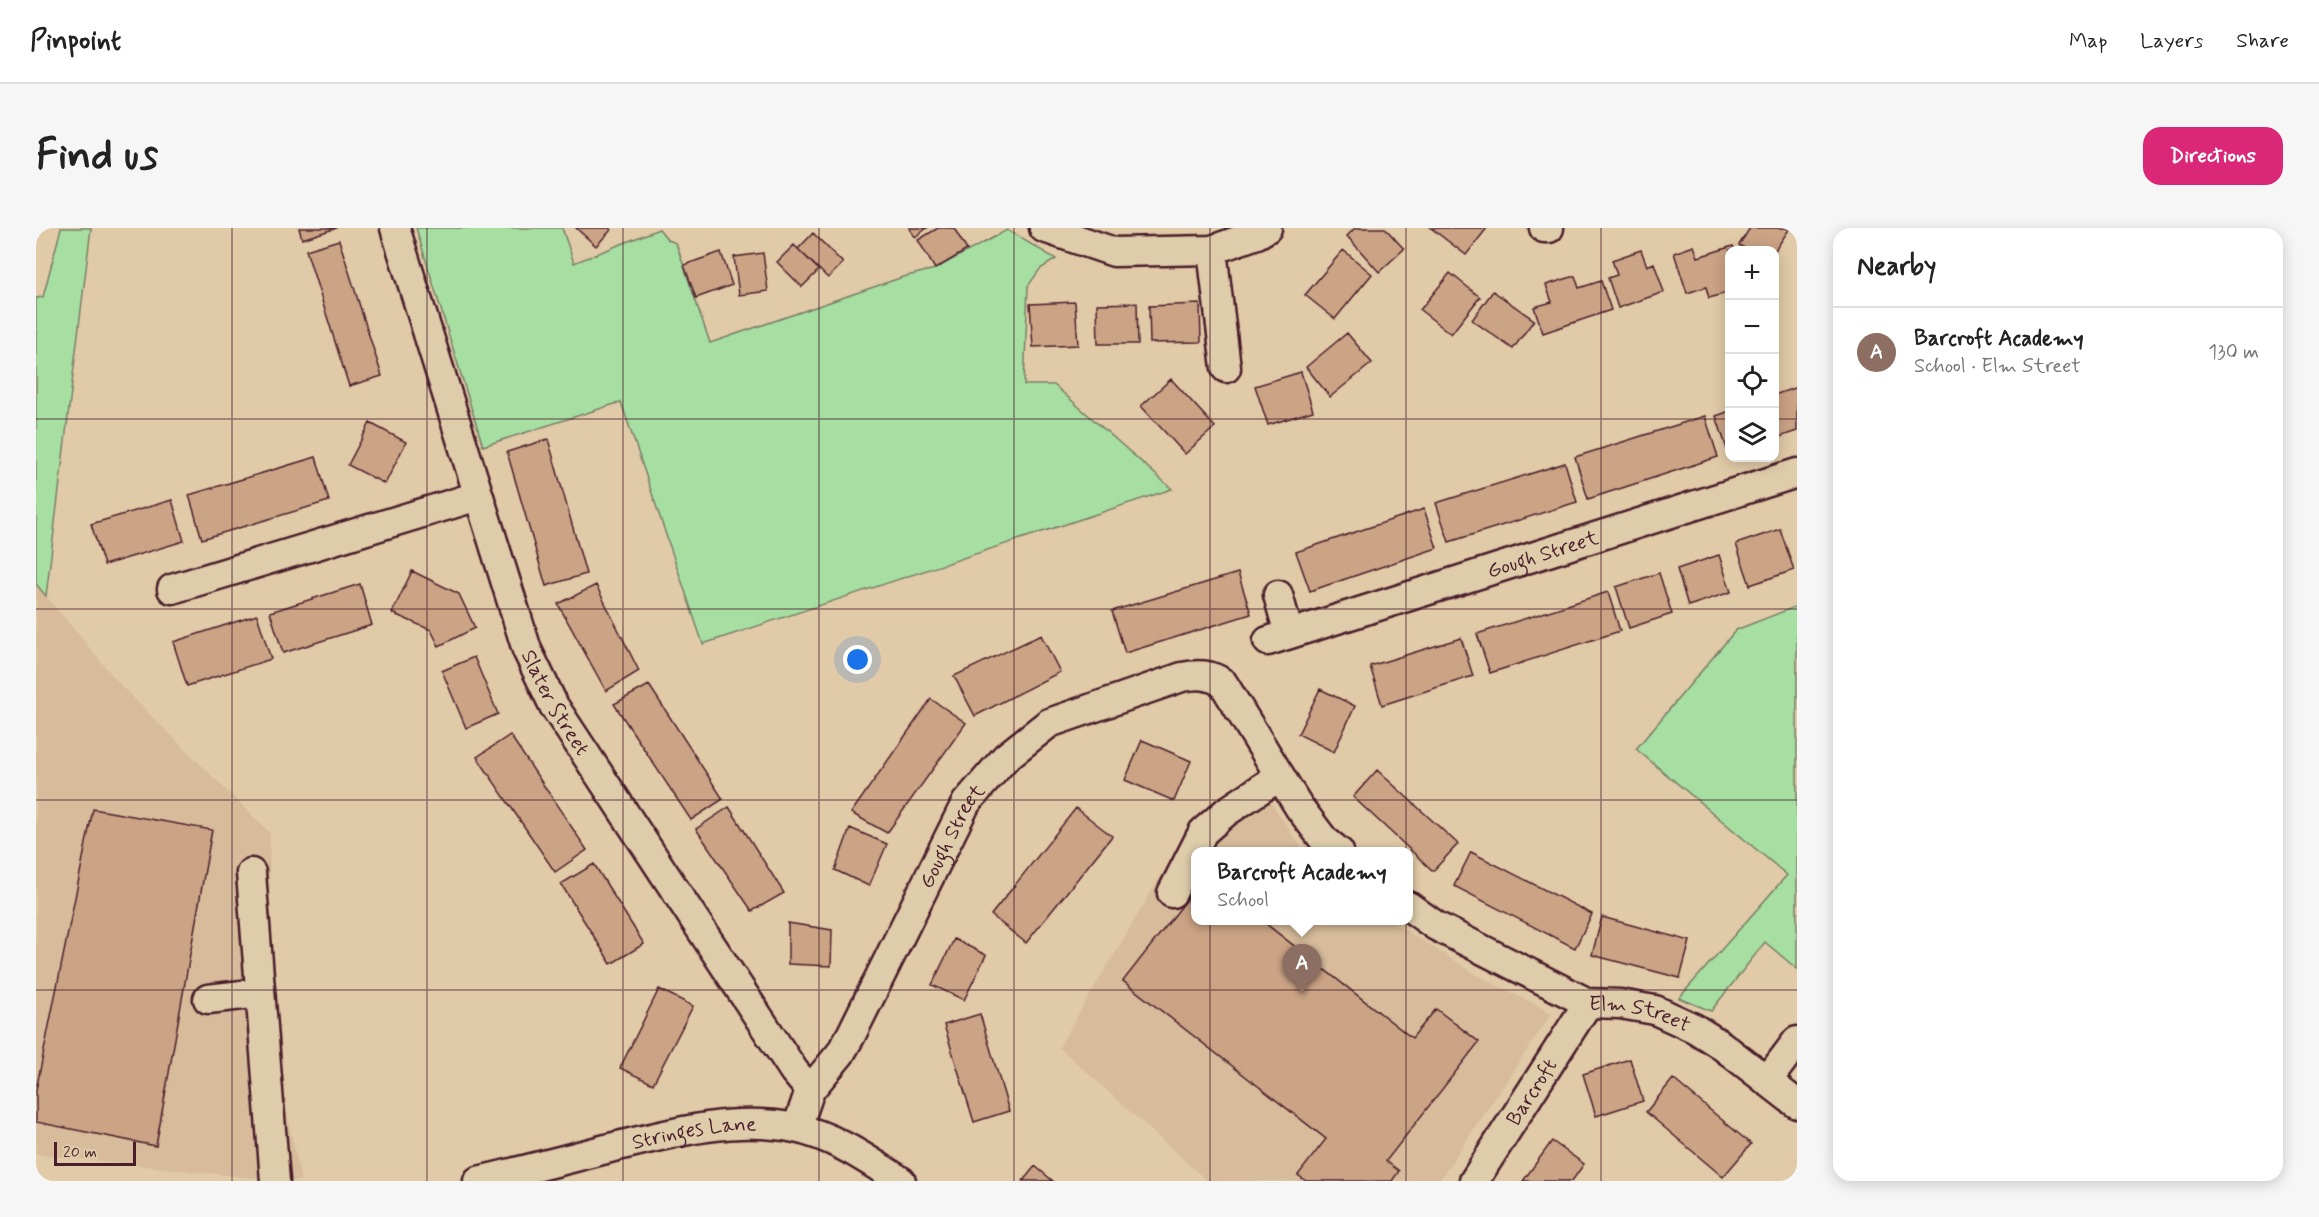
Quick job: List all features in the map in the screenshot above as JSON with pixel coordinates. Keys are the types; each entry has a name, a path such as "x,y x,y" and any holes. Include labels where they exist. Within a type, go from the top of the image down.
{"street":[{"name":"Slater Street","path":"395,228 527,650 554,706 794,1071 810,1090"},
{"path":"1044,228 1114,252 1212,250 1257,234 1267,228"},
{"path":"1544,228 1549,228"},
{"path":"1212,250 1226,368"},
{"name":"Gough Street","path":"1278,595 1278,637 1797,473"},
{"path":"172,589 478,496"},
{"name":"Gough Street","path":"810,1090 840,1054 851,1035 966,803 1005,757 1049,723 1182,677 1214,676 1223,683 1280,776"},
{"path":"1195,847 1203,832 1226,812 1280,776 1299,807 1324,840 1333,847"},
{"path":"1172,893 1191,856"},
{"path":"251,873 275,1181"},
{"name":"Elm Street","path":"1413,910 1436,926 1588,1003 1620,1004 1655,1010 1694,1028 1721,1045 1797,1104"},
{"path":"208,999 260,993"},
{"name":"Barcroft","path":"1474,1181 1588,1003"},
{"path":"1767,1081 1797,1041"},
{"path":"798,1128 810,1090"},
{"name":"Stringes Lane","path":"478,1181 685,1129 766,1123 798,1128 824,1137 860,1154 901,1181"}],"shaded area":[{"path":"36,584 123,688 270,833 267,1015 301,1181 281,1181 36,1154"},
{"path":"1270,801 1301,847 1191,847 1191,925 1397,925 1477,975 1552,1013 1439,1181 1207,1181 1059,1047 1181,842"}],"green space":[{"path":"61,228 91,228 46,596 36,584 36,298 43,297"},
{"path":"416,228 562,228 574,263 659,229 668,240 676,243 710,343 903,277 935,269 1007,230 1056,259 1040,269 1028,286 1024,385 1054,385 1172,489 703,644 621,402 483,446"},
{"path":"1797,606 1797,969 1765,942 1711,1011 1679,998 1787,875 1636,749 1736,630"}],"building":[{"path":"299,228 337,228 302,239"},
{"path":"576,228 609,228 611,230 596,246"},
{"path":"909,228 927,228 915,237"},
{"path":"938,228 954,228 967,250 935,269 918,240"},
{"path":"1355,228 1385,228 1404,249 1379,272 1347,236"},
{"path":"1431,228 1487,228 1466,255"},
{"path":"1750,228 1790,228 1778,246 1739,245"},
{"path":"813,233 843,263 828,278 798,249"},
{"path":"339,240 382,376 349,386 306,250"},
{"path":"794,245 819,270 802,287 777,262"},
{"path":"1694,246 1698,257 1725,249 1725,293 1709,298 1706,287 1687,293 1674,253"},
{"path":"1343,250 1372,274 1335,319 1305,295"},
{"path":"1641,250 1647,266 1654,263 1664,292 1618,308 1608,278 1617,275 1612,260"},
{"path":"721,252 732,285 696,298 684,265"},
{"path":"763,253 768,291 739,295 734,257"},
{"path":"1450,273 1480,297 1451,334 1420,310"},
{"path":"1575,276 1579,288 1601,281 1611,310 1543,333 1534,307 1552,302 1546,285"},
{"path":"1493,291 1534,320 1513,349 1472,320"},
{"path":"1075,302 1078,345 1033,347 1030,304"},
{"path":"1137,303 1138,344 1098,344 1097,304"},
{"path":"1200,304 1201,342 1150,343 1149,306"},
{"path":"1347,333 1372,363 1330,397 1306,367"},
{"path":"1301,372 1313,411 1268,425 1255,386"},
{"path":"1171,379 1215,427 1185,454 1141,406"},
{"path":"1797,387 1797,431 1779,437 1779,408 1779,393"},
{"path":"1725,413 1725,443 1716,416"},
{"path":"1705,416 1718,457 1588,499 1575,457"},
{"path":"370,423 406,442 385,484 348,465"},
{"path":"548,439 586,574 546,586 507,452"},
{"path":"316,457 329,501 202,539 189,495"},
{"path":"1565,463 1577,502 1449,542 1436,503"},
{"path":"172,500 184,541 104,565 91,524"},
{"path":"1424,509 1437,548 1310,591 1296,552"},
{"path":"1780,529 1794,570 1750,585 1736,544"},
{"path":"1719,555 1731,592 1688,606 1677,569"},
{"path":"412,571 459,594 475,628 439,646 431,630 392,613"},
{"path":"1238,573 1251,614 1125,653 1112,611"},
{"path":"1659,573 1672,614 1629,628 1616,587"},
{"path":"360,584 372,625 283,653 270,612"},
{"path":"596,585 639,671 606,691 558,604"},
{"path":"1608,592 1620,631 1490,673 1477,634"},
{"path":"257,615 271,659 187,686 173,642"},
{"path":"1041,635 1060,672 975,716 954,676"},
{"path":"1461,638 1473,676 1382,705 1370,666"},
{"path":"474,657 498,714 466,728 442,671"},
{"path":"649,685 723,799 691,820 614,704"},
{"path":"1320,689 1355,706 1334,752 1298,734"},
{"path":"931,699 966,723 887,833 851,813"},
{"path":"510,735 587,850 555,872 477,757"},
{"path":"1142,740 1191,761 1174,801 1125,780"},
{"path":"1377,770 1458,844 1433,871 1413,852 1413,847 1407,847 1353,797"},
{"path":"729,807 784,893 752,911 696,829"},
{"path":"1076,808 1112,836 1026,943 991,915"},
{"path":"93,809 212,830 156,1146 36,1122 36,1090"},
{"path":"850,828 887,844 869,886 835,870"},
{"path":"1471,852 1592,914 1575,948 1454,886"},
{"path":"594,864 644,944 611,964 561,884"},
{"path":"1191,894 1191,925 1267,925 1412,1038 1436,1009 1479,1042 1386,1161 1399,1171 1392,1181 1306,1181 1298,1175 1326,1139 1123,981"},
{"path":"1602,917 1690,941 1680,978 1592,955"},
{"path":"788,923 832,930 831,966 788,964"},
{"path":"954,939 986,955 964,1000 932,985"},
{"path":"659,989 693,1006 653,1084 620,1068"},
{"path":"980,1014 1009,1111 974,1122 944,1025"},
{"path":"1630,1059 1643,1101 1596,1116 1583,1074"},
{"path":"1673,1079 1751,1144 1723,1177 1646,1112"},
{"path":"1552,1141 1584,1164 1572,1181 1523,1181"},
{"path":"1035,1166 1053,1181 1023,1181"}],"place":[{"name":"Barcroft Academy","path":"1302,994"}]}
